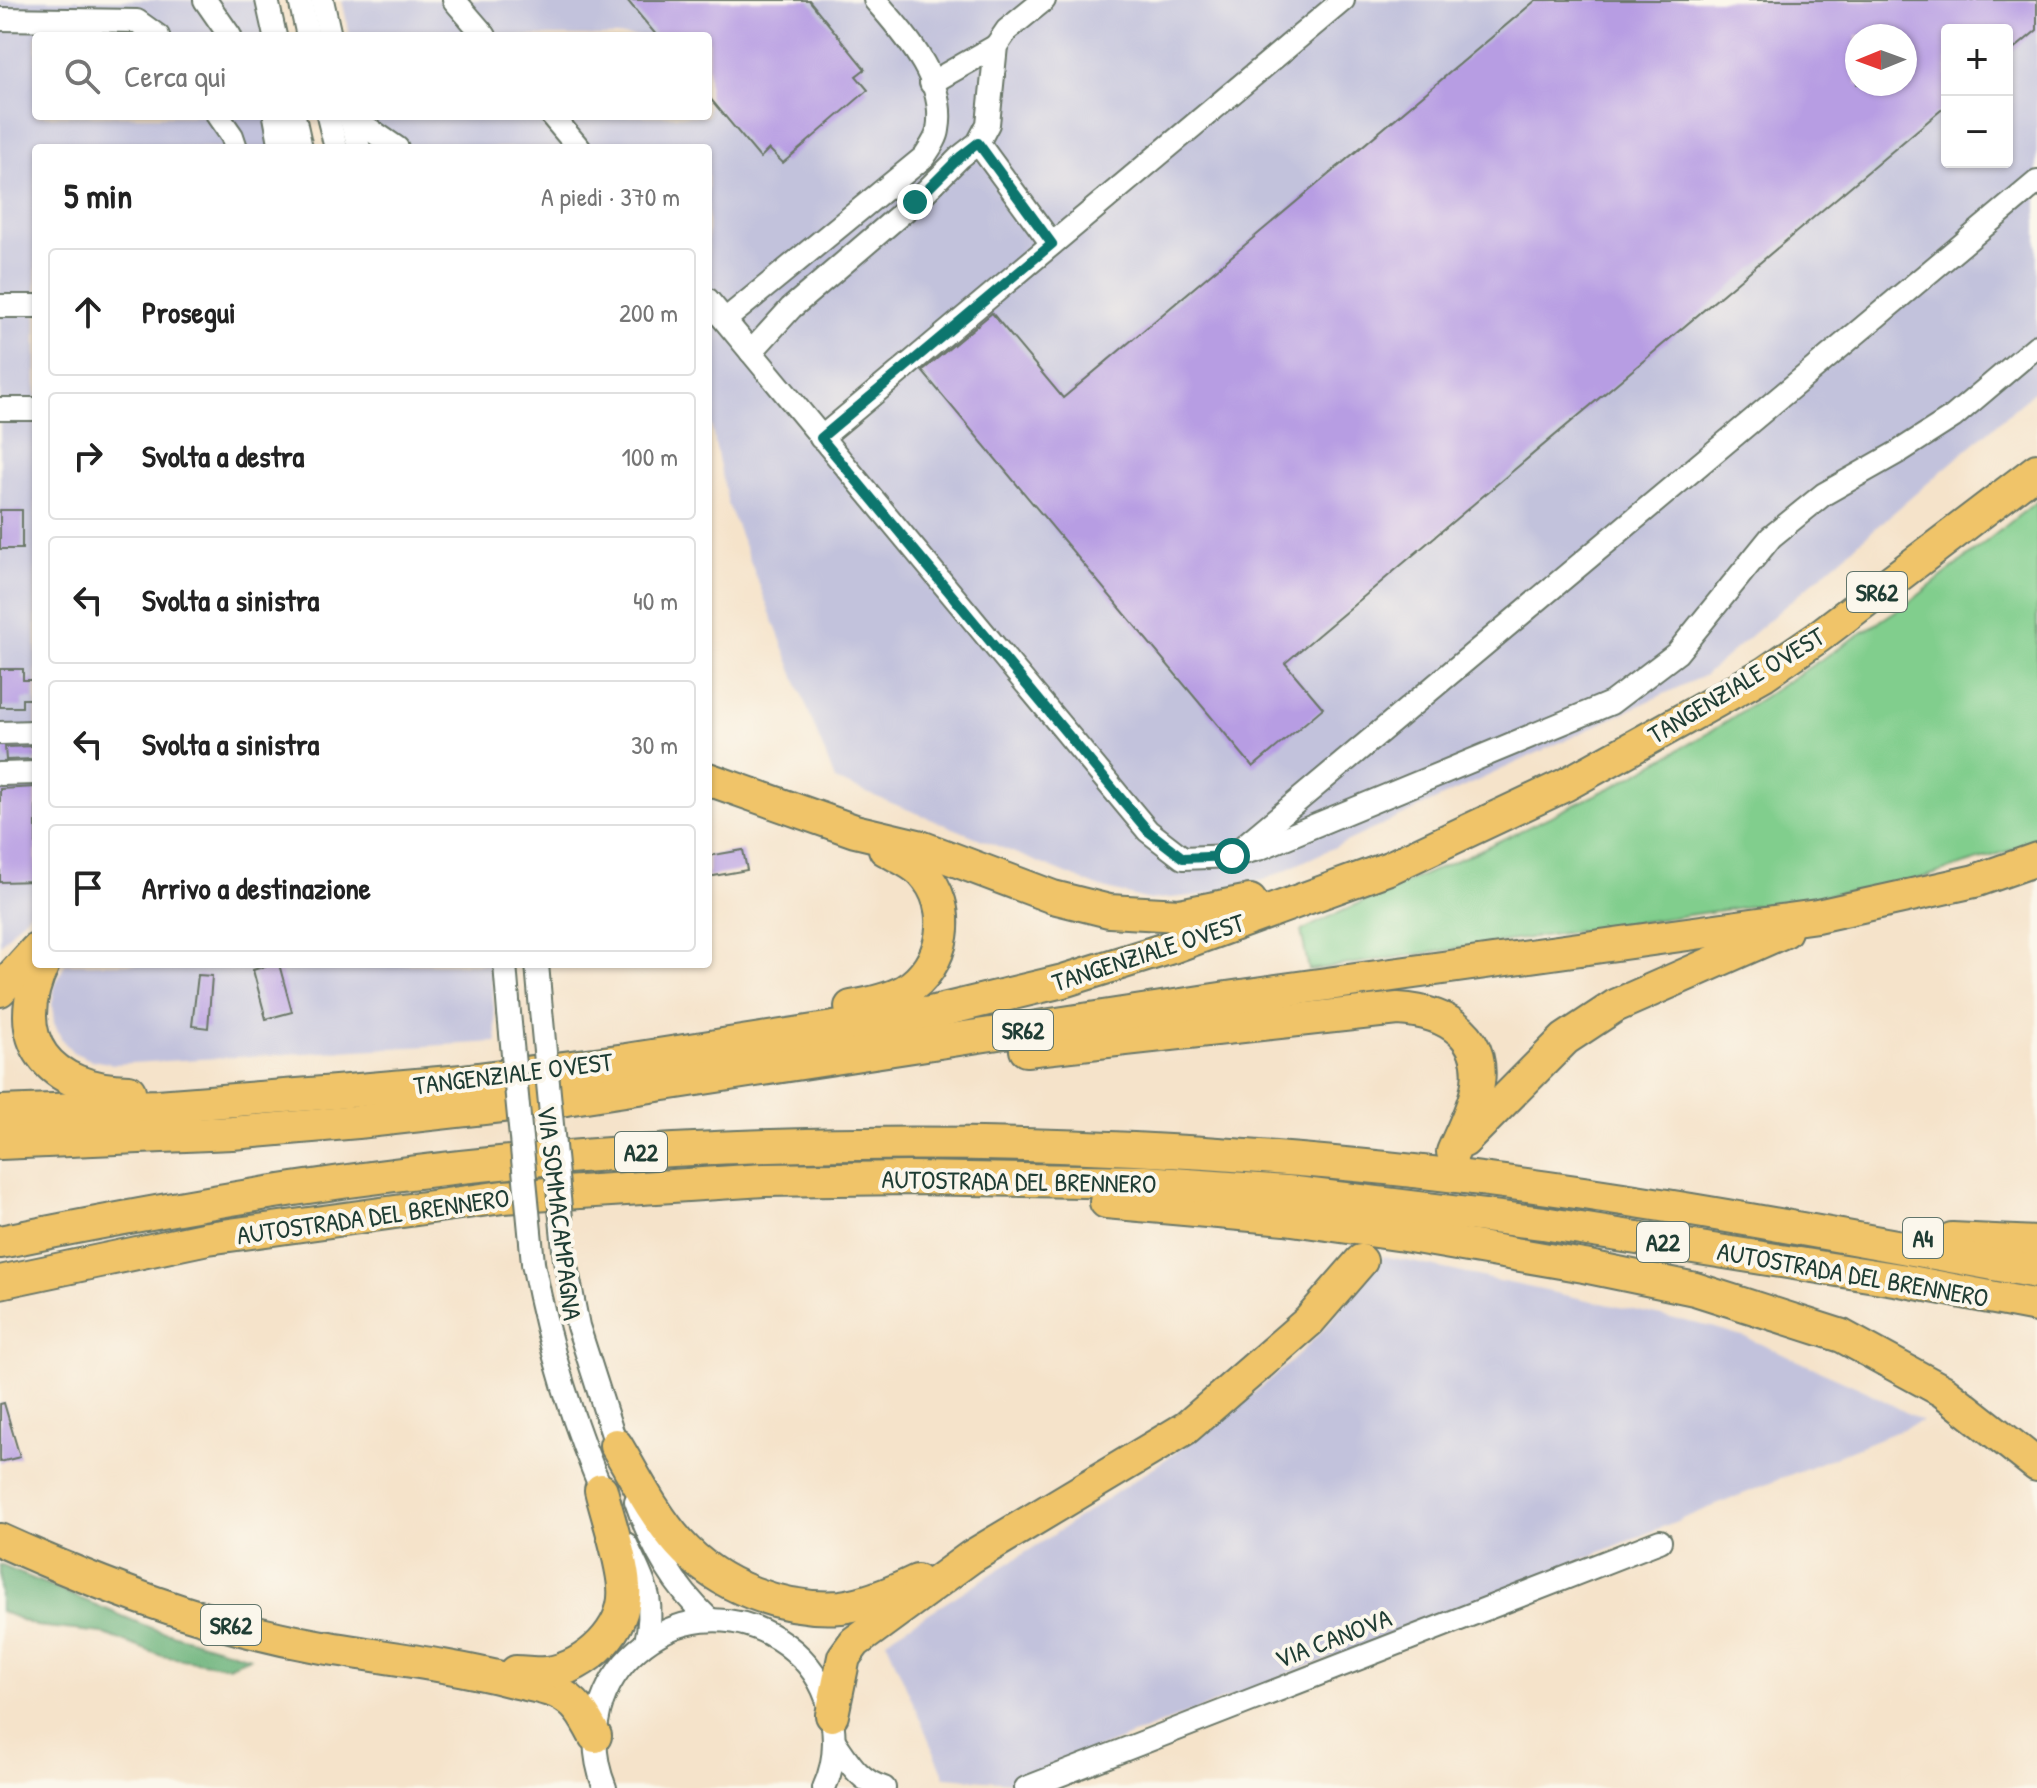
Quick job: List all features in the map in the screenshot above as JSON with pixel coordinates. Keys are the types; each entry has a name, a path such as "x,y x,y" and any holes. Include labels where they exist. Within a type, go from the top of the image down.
{"highway":[{"name":"TANGENZIALE OVEST","path":"0,1112 158,1106 336,1092 462,1081 626,1060 930,1013 1063,981 1172,947 1389,868 1565,785 1764,674 1818,637 2037,470"},
{"name":"SR62","path":"712,780 855,831 918,846 1053,897 1109,911 1157,915 1204,912 1389,868"},
{"name":"SR62","path":"626,1060 721,1027 884,1000 916,984 927,971 941,944 941,910 937,895 919,869 855,831"},
{"name":"TANGENZIALE OVEST","path":"0,1143 232,1133 566,1099 1257,994 1817,916 1975,881 2037,859"},
{"name":"SR62","path":"783,1068 965,1057 1398,1009 1418,1010 1434,1014 1458,1028 1466,1036 1476,1059 1477,1091 1453,1152 1565,1039 1615,1006 1817,916"},
{"path":"0,990 32,954"},
{"name":"SR62","path":"41,968 31,1003 33,1036 49,1063 71,1081 114,1091 336,1092"},
{"name":"SR62","path":"0,1150 81,1140"},
{"name":"AUTOSTRADA DEL BRENNERO","path":"0,1242 210,1201 467,1167 727,1147 878,1143 1103,1147 1340,1163 1694,1211 2037,1272"},
{"name":"AUTOSTRADA DEL BRENNERO","path":"0,1282 208,1238 503,1197 764,1180 910,1178 1176,1184 1287,1192 1543,1223 1900,1280 2037,1306"},
{"path":"503,1197 734,1196 1119,1202 1300,1220 1584,1266 1695,1289 1842,1336 1943,1391 2037,1465"},
{"name":"A4","path":"1809,1232 2037,1243"},
{"path":"833,1729 844,1657 855,1642 971,1557 1186,1428 1309,1321 1361,1261"},
{"path":"616,1445 659,1518 681,1546 717,1576 753,1593 791,1604 842,1607 886,1595 971,1557"},
{"name":"SR62","path":"473,1671 547,1673 571,1666 592,1654 610,1634 620,1616 625,1589 601,1490"},
{"name":"SR62","path":"0,1540 90,1580 192,1616 314,1645 473,1671 554,1691 570,1699 584,1714 595,1736"}],"street":[{"path":"205,0 227,32"},
{"path":"267,0 274,32"},
{"path":"300,0 307,32"},
{"path":"322,0 329,32"},
{"path":"454,0 482,32"},
{"path":"725,320 924,157 938,134 940,107 914,46 875,0"},
{"path":"931,83 996,46 1007,30 1044,0"},
{"path":"821,438 1343,0"},
{"path":"0,19 137,21 152,32"},
{"path":"751,352 791,308 915,202 978,143 988,124 996,46"},
{"path":"221,120 235,144"},
{"path":"276,120 280,144"},
{"path":"295,120 300,144"},
{"path":"329,120 335,144"},
{"path":"351,120 358,144"},
{"path":"356,120 391,144"},
{"path":"555,120 576,144"},
{"path":"978,143 1052,244"},
{"path":"1232,856 2037,182"},
{"path":"712,305 1148,831 1183,858 1232,856 1258,849 1611,703 1677,653 1771,537 1824,494 1953,417 2037,346"},
{"path":"0,306 32,306"},
{"path":"0,409 32,409"},
{"path":"0,733 32,732"},
{"path":"0,774 32,773"},
{"name":"VIA SOMMACAMPAGNA","path":"505,968 533,1263 546,1331 601,1490 650,1597 651,1620 646,1642"},
{"name":"VIA SOMMACAMPAGNA","path":"537,968 565,1260 578,1326 640,1513 667,1569 685,1597 710,1620"},
{"name":"VIA CANOVA","path":"1026,1788 1660,1541"},
{"path":"604,1787 595,1736 599,1709 610,1683 626,1660 646,1642 677,1626 710,1620 738,1622 765,1631 788,1645 808,1665 823,1689 833,1729 858,1774 872,1785 884,1788"},
{"path":"824,1788 832,1763 833,1729"}],"shaded area":[{"path":"0,0 274,0 281,32 32,32 32,120 301,120 307,144 32,144 32,909 0,945"},
{"path":"342,0 2037,0 2037,389 1705,675 1264,880 1202,895 1149,900 1096,886 835,780 728,504 712,430 712,144 375,144 370,120 712,120 712,32 349,32"},
{"path":"63,968 490,968 497,1042 114,1064 91,1060 73,1052 62,1040 54,1023 52,1004 55,986"},
{"path":"1384,1256 1712,1327 1745,1337 1866,1391 1922,1421 1586,1558 1012,1782 945,1777 886,1640 1047,1539 1212,1428 1290,1363 1324,1329"}],"green space":[{"path":"2037,501 2037,842 1902,884 1309,970 1301,931 1616,785 1710,732 1914,599"},
{"path":"0,1565 151,1628 250,1657 228,1666 162,1656 102,1633 36,1626 0,1611"}],"building":[{"path":"627,0 809,0 865,69 856,76 868,90 783,163 769,149 760,158 712,101 712,32 654,32"},
{"path":"1536,0 2037,0 2037,30 2013,50 2013,24 1941,24 1941,110 1285,663 1323,708 1253,767 922,371 992,313 1063,398"},
{"path":"0,510 22,510 22,549 0,549"},
{"path":"0,669 23,669 23,680 32,680 32,699 22,699 22,707 0,707"},
{"path":"32,746 32,759 6,760 5,747"},
{"path":"32,787 32,881 0,882 0,789"},
{"path":"743,850 747,870 712,876 712,855"},
{"path":"280,968 292,1012 266,1019 253,970"},
{"path":"198,975 212,976 208,1028 192,1026"},
{"path":"4,1403 20,1457 0,1462 0,1404"}],"route":[{"path":"915,202 978,143 1052,244 821,438 1148,831 1183,858 1232,856"}]}
